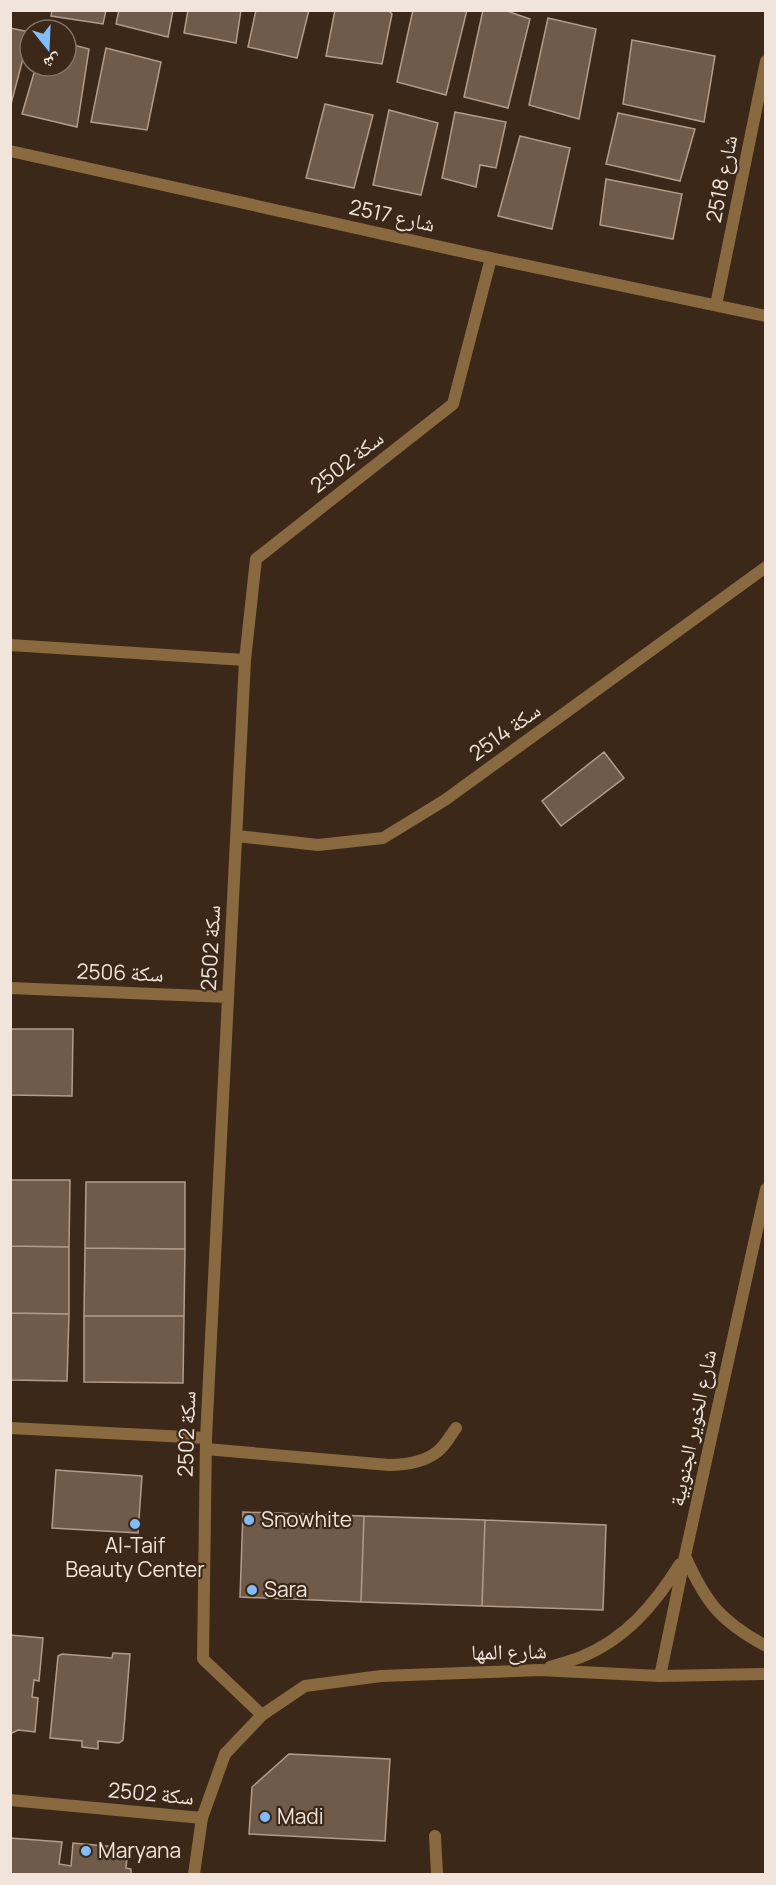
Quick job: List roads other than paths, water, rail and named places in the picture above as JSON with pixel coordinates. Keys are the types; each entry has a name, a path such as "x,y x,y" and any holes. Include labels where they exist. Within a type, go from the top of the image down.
{"street":[{"name":"2518 شارع","path":"716,305 765,61"},
{"name":"2517 شارع","path":"10,151 491,258 765,316"},
{"name":"2502 سكة","path":"262,1715 203,1659 206,1443 227,997 237,836 244,660 256,559 453,404 491,258"},
{"name":"سكة 2514","path":"237,836 318,845 383,838 446,800 765,567"},
{"path":"10,645 244,660"},
{"name":"سكة 2506","path":"10,988 227,997"},
{"name":"شارع الخوير الجنوبية","path":"660,1676 765,1189"},
{"path":"10,1428 206,1443 389,1466 417,1461 438,1452 456,1428"},
{"path":"685,1556 694,1578 723,1619 743,1634 765,1646"},
{"path":"540,1670 581,1658 605,1645 634,1624 656,1601 685,1556"},
{"name":"شارع المها","path":"262,1715 305,1686 381,1676 540,1670 660,1676 765,1674"},
{"name":"سكة 2502","path":"10,1800 202,1818 225,1754 262,1715"},
{"path":"194,1875 202,1818"},
{"path":"435,1836 437,1875"}],"place":[{"name":"Snowhite","path":"249,1520"},
{"name":"Al-Taif Beauty Center","path":"135,1524"},
{"name":"Sara","path":"252,1590"},
{"name":"Madi","path":"265,1817"},
{"name":"Maryana","path":"86,1851"}]}
